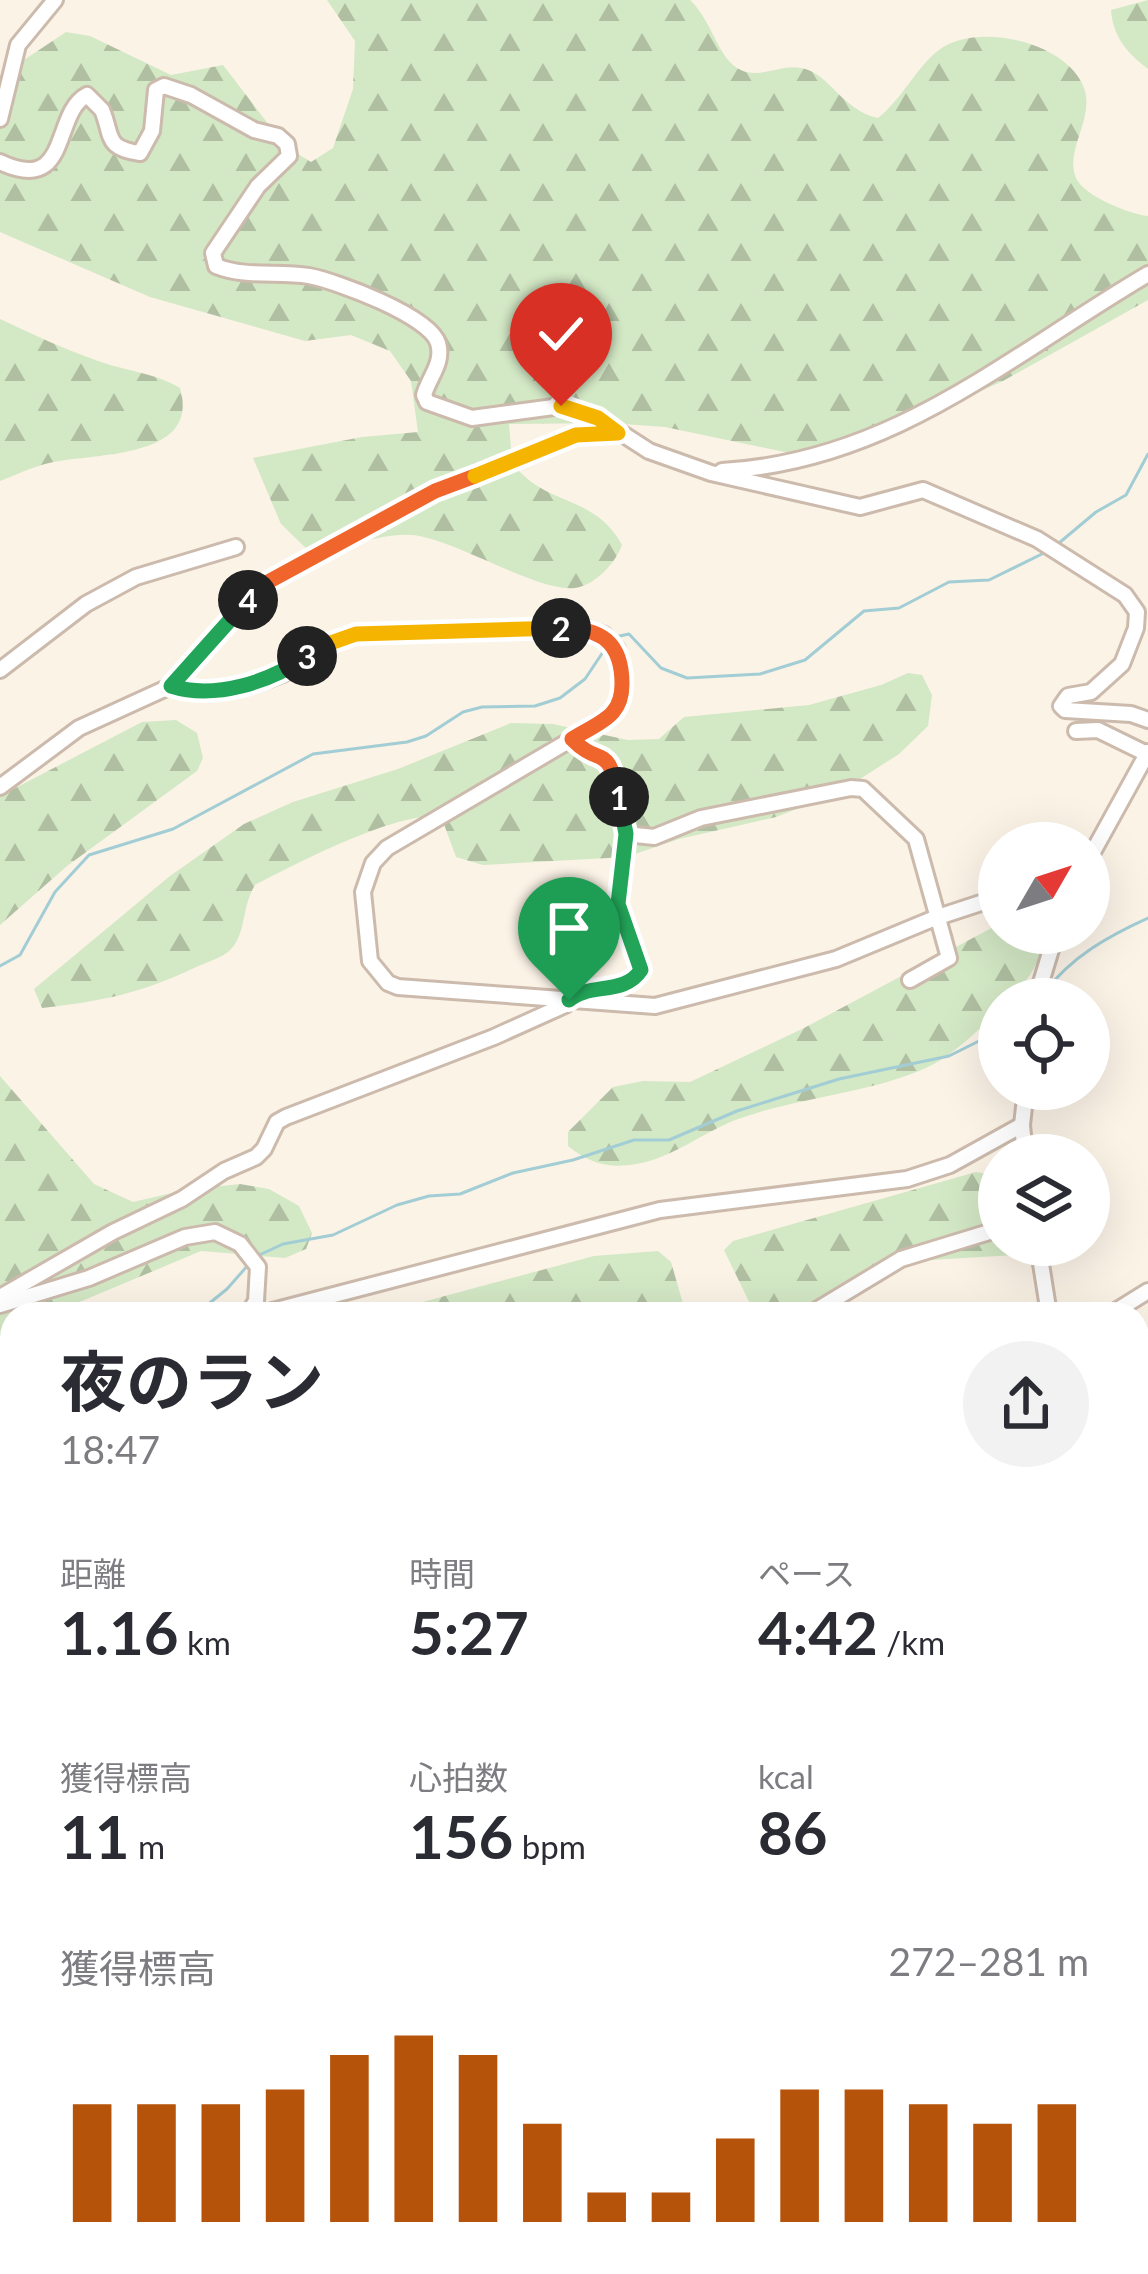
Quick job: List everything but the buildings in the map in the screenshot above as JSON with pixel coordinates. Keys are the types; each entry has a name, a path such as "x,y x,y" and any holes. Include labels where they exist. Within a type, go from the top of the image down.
{"street":[{"path":"0,118 18,45 55,0"},
{"path":"0,162 15,170 42,166 64,137 76,103 87,94 101,110 109,138 118,147 140,153 152,130 156,90 164,86 191,95 254,130 278,136 289,157 244,204 213,254 216,266 230,272 312,277 345,286 429,327 440,347 436,374 424,395 436,407 472,418 561,406 598,418 649,451 711,473 860,507 922,490 1037,539 1126,595 1137,613 1122,664 1091,692 1068,696 1060,706 1131,713 1148,720"},
{"path":"711,473 794,464 858,445 986,379 1148,274"},
{"path":"0,787 79,728 171,686 266,583 435,491 576,435 618,433"},
{"path":"0,670 47,631 119,586 236,547"},
{"path":"171,686 193,693 282,674 322,646 356,634 585,628 604,635 617,649 622,694 614,711 387,848 373,863 363,892 370,961 388,983 398,987 656,1006 836,959 978,904"},
{"path":"1076,730 1099,730 1148,753 1110,822"},
{"path":"0,1301 113,1232 256,1157 265,1149 277,1122 286,1117 494,1037 565,1005 578,992 626,984 641,970 618,904 626,834 613,769 606,759 572,739"},
{"path":"626,834 654,837 701,818 863,789 916,838 940,917 949,958 910,980"},
{"path":"1023,1134 1024,1110"},
{"path":"307,1302 660,1210 908,1179 950,1165 1022,1125"},
{"path":"0,1301 89,1278 202,1232 230,1237 258,1268 260,1283 253,1302"},
{"path":"830,1302 902,1259 978,1235"},
{"path":"1041,1266 1047,1302"}],"green space":[{"path":"327,0 690,0 737,68 752,73 793,67 811,71 854,108 878,118 931,57 955,41 997,37 1041,48 1074,72 1084,88 1086,111 1074,156 1076,178 1108,203 1148,216 1148,300 1003,381 904,425 809,457 665,427 509,424 512,455 520,472 600,518 622,545 604,572 583,586 540,582 413,535 311,553 281,524 253,458 362,437 418,432 411,381 390,351 351,335 305,341 150,297 0,232 0,76 66,32 90,36 171,75 223,65 285,146 311,162 333,148 353,89 355,41"},
{"path":"1148,0 1148,69 1122,44 1111,10"},
{"path":"0,319 85,356 180,388 182,412 174,429 137,449 45,464 0,481"},
{"path":"908,673 922,675 932,695 928,726 899,754 838,793 776,817 679,839 626,857 483,865 456,857 441,816 398,822 255,885 238,938 216,959 137,990 84,1002 42,1008 34,989 170,876 244,824 511,723 553,724 628,740 659,739 684,717 809,705"},
{"path":"176,720 197,733 203,758 197,771 67,866 0,925 0,796 142,722"},
{"path":"978,935 978,954 1040,954 1028,978 978,978 978,1030 926,1068 738,1119 636,1164 600,1163 568,1146 568,1132 613,1087 643,1081 690,1082 804,1028"},
{"path":"0,1076 94,1184 133,1202 240,1184 269,1189 299,1206 312,1233 306,1249 285,1258 201,1251 80,1302 0,1302"},
{"path":"978,1172 978,1257 930,1260 885,1272 836,1302 749,1302 724,1250 733,1241"},
{"path":"658,1251 671,1262 683,1302 423,1302 594,1256"}],"waterway":[{"path":"1059,543 1096,512 1126,495 1148,454"},
{"path":"615,637 629,634 661,668 687,678 760,674 805,660 864,611 899,608 949,582 989,580 1044,553"},
{"path":"0,966 20,955 55,892 89,855 173,829 313,754 407,742 426,736 463,712 535,706 560,698 585,679 605,649"},
{"path":"1058,978 1091,949 1148,918"},
{"path":"255,1257 283,1244 333,1235 397,1205 460,1194 513,1173 634,1140 669,1140 737,1111 839,1079 949,1056 978,1042"},
{"path":"211,1302 249,1264"}],"route":[{"path":"561,406 598,418 618,433 576,435 435,491 266,583 171,686 193,693 282,674 322,646 356,634 585,628 604,635 617,649 622,694 614,711 572,739 606,759 613,769 626,834 618,904 641,970 626,984 578,992 569,1000"}]}
